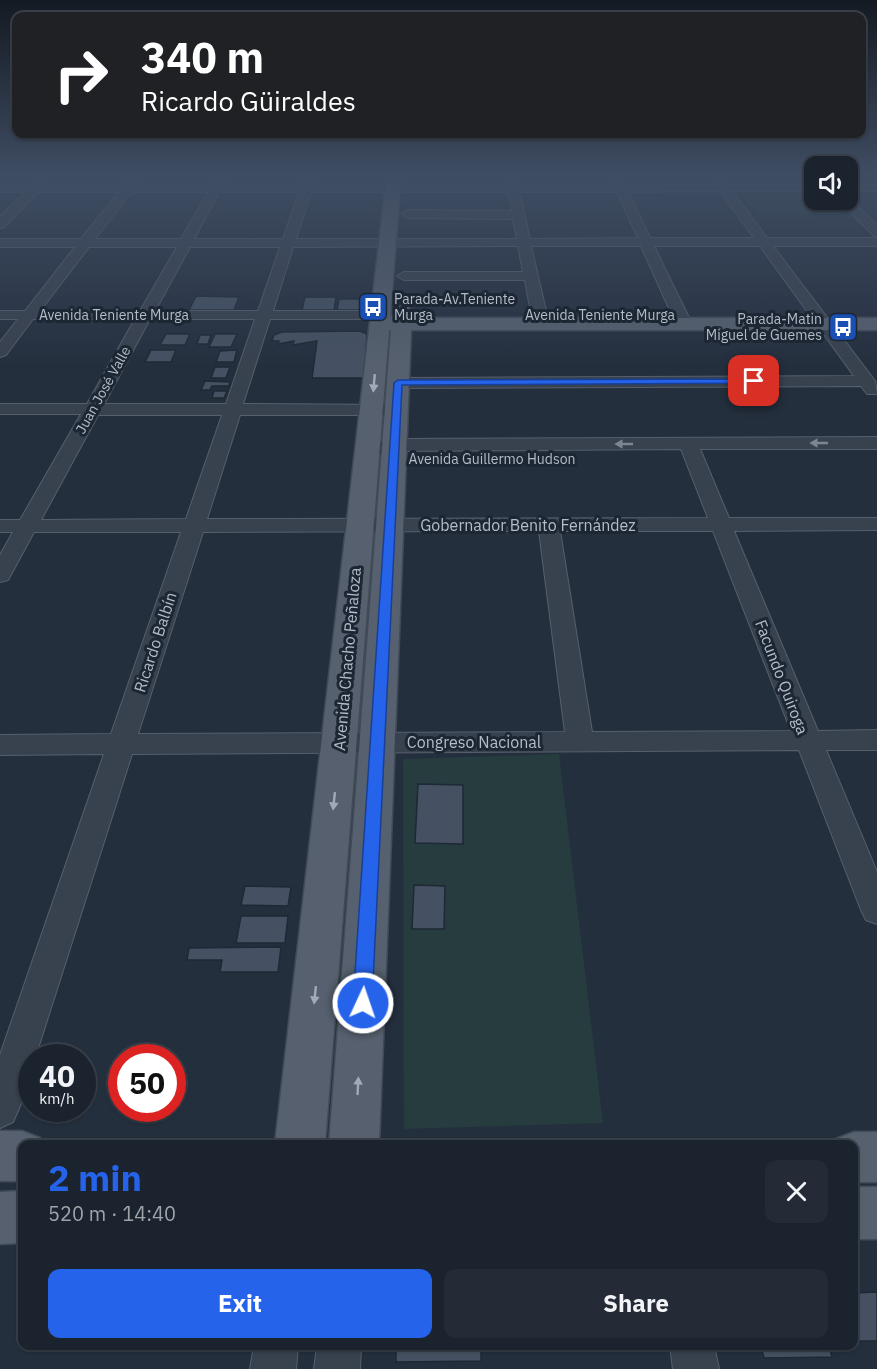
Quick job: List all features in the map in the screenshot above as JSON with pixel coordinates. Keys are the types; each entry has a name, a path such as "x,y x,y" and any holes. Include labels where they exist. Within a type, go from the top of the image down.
{"main road":[{"name":"Avenida Chacho Peñaloza","path":"301,1140 358,743 375,525 391,393 388,238"},
{"name":"Avenida Chacho Peñaloza","path":"391,393 391,320 404,276 406,238"},
{"name":"Avenida Teniente Murga","path":"391,320 821,319 877,314"},
{"name":"Avenida Teniente Murga","path":"821,319 877,324"},
{"name":"Avenida Chacho Peñaloza","path":"354,1140 358,743"},
{"path":"0,1156 18,1156"},
{"path":"858,1157 877,1157"},
{"path":"858,1213 877,1213"},
{"path":"0,1218 18,1217"}],"street":[{"path":"0,352 89,238"},
{"name":"Juan José Valle","path":"0,575 188,238"},
{"name":"Ricardo Balbín","path":"0,1110 290,238"},
{"path":"523,238 540,320"},
{"path":"644,238 682,319"},
{"path":"760,238 867,381"},
{"path":"0,243 877,242"},
{"path":"404,276 531,276"},
{"name":"Avenida Teniente Murga","path":"0,315 25,320 391,320"},
{"name":"Avenida Teniente Murga","path":"0,325 25,320"},
{"path":"0,409 233,409 542,376 662,376 867,381"},
{"name":"Avenida Guillermo Hudson","path":"692,451 877,442"},
{"name":"Avenida Guillermo Hudson","path":"385,452 692,451 877,458"},
{"name":"Facundo Quiroga","path":"692,451 806,741 877,910"},
{"name":"Gobernador Benito Fernández","path":"0,526 877,524"},
{"path":"549,525 580,742"},
{"name":"Congreso Nacional","path":"0,745 877,740"},
{"path":"273,1369 275,1350"},
{"path":"337,1369 339,1350"},
{"path":"693,1350 696,1369"}],"green space":[{"path":"559,754 603,1123 404,1129 403,759"}],"building":[{"path":"196,296 239,297 234,310 189,310"},
{"path":"305,297 336,297 334,310 302,310"},
{"path":"339,299 360,299 360,301 370,303 369,310 337,310"},
{"path":"360,331 367,334 364,378 312,378 317,341 293,345 294,341 278,344 279,341 272,341 274,335 282,332"},
{"path":"166,334 190,334 185,345 160,345"},
{"path":"215,334 237,334 231,347 209,347"},
{"path":"200,335 211,335 208,344 197,344"},
{"path":"151,350 176,350 171,362 145,362"},
{"path":"237,350 234,362 216,362 220,351"},
{"path":"215,367 230,367 226,378 211,378"},
{"path":"205,381 230,382 229,386 212,386 210,390 201,390"},
{"path":"214,391 227,391 224,398 212,398"},
{"path":"418,784 463,785 463,844 415,843"},
{"path":"414,885 445,886 444,929 412,929"},
{"path":"245,886 291,887 288,906 241,905"},
{"path":"241,916 288,916 285,943 236,943"},
{"path":"281,947 278,972 220,972 222,960 187,960 189,948"},
{"path":"877,1292 877,1341 858,1341 858,1293"},
{"path":"396,1350 481,1350 481,1361 396,1362"},
{"path":"762,1350 830,1350 832,1357 764,1358"}],"place":[{"name":"Parada-Av.Teniente Murga","path":"373,307"},
{"name":"Parada-Matin Miguel de Guemes","path":"843,327"}],"route":[{"path":"363,1003 398,383 754,381"}]}
